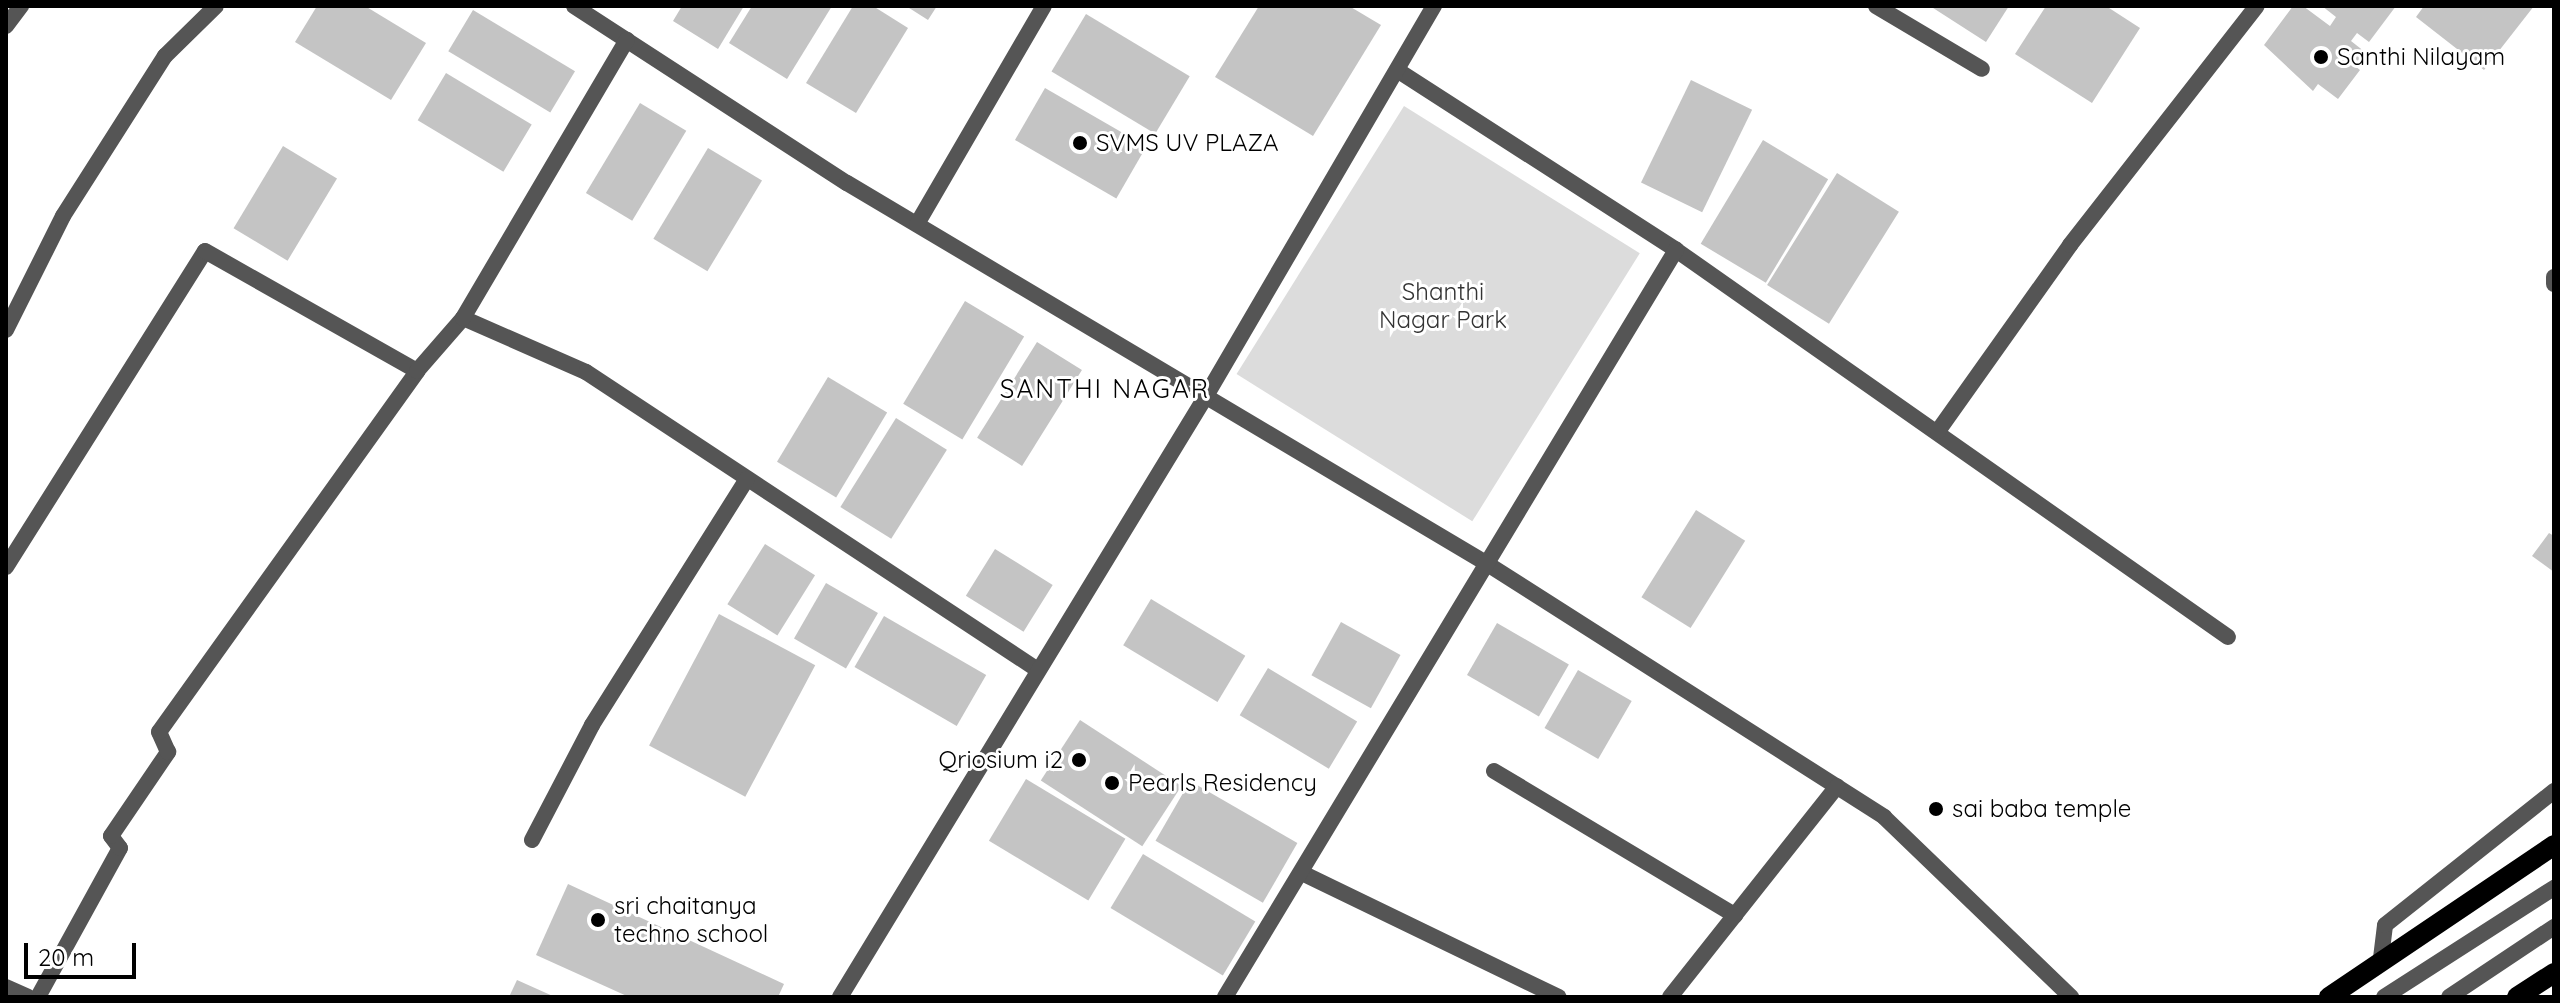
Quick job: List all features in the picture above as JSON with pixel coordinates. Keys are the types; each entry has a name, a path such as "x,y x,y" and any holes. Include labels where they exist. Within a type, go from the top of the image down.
{"main road":[{"path":"2329,997 2381,958 2554,845"},
{"path":"2519,996 2554,973"}],"street":[{"path":"6,26 21,6"},
{"path":"6,330 63,216 165,56 216,6"},
{"path":"574,6 917,224 1489,565 1884,817 2071,997"},
{"path":"917,224 1044,6"},
{"path":"840,997 1206,396 1434,6"},
{"path":"1876,6 1982,69"},
{"path":"1938,431 2070,245 2257,6"},
{"path":"38,997 120,848 111,836 168,752 159,732 417,371 463,318 627,40"},
{"path":"1397,70 1676,250 2228,637"},
{"path":"1225,997 1489,565 1676,250"},
{"path":"6,567 205,251 417,371"},
{"path":"2554,277 2554,284"},
{"path":"463,318 586,372 1038,670"},
{"path":"532,840 592,725 747,479"},
{"path":"1494,771 1735,915"},
{"path":"1670,997 1837,786"},
{"path":"2381,958 2385,925 2554,791"},
{"path":"1302,873 1559,997"},
{"path":"2384,997 2554,888"},
{"path":"2449,997 2554,927"},
{"path":"6,987 28,997"}],"green space":[{"name":"Shanthi Nagar Park","path":"1404,106 1640,253 1472,521 1237,374"}],"building":[{"path":"317,6 365,6 426,43 391,100 295,42"},
{"path":"682,6 744,6 718,49 673,21"},
{"path":"752,6 832,6 787,79 729,43"},
{"path":"853,6 873,6 908,28 856,113 806,83"},
{"path":"906,6 937,6 928,20"},
{"path":"1259,6 1349,6 1381,25 1313,136 1215,77"},
{"path":"1930,6 2009,6 1986,42"},
{"path":"2046,6 2106,6 2140,28 2092,103 2015,54"},
{"name":"Santhi Nilayam","path":"2293,6 2303,6 2330,26 2336,17 2322,6 2396,6 2369,42 2357,33 2351,41 2365,52 2355,66 2360,70 2338,99 2318,84 2313,91 2264,45"},
{"path":"2424,6 2534,6 2484,70 2416,17"},
{"path":"473,10 575,71 550,112 448,51"},
{"path":"1086,14 1190,76 1155,134 1051,71"},
{"path":"446,73 532,125 503,172 418,120"},
{"path":"1691,80 1752,110 1702,212 1641,182"},
{"name":"SVMS UV PLAZA","path":"1045,88 1146,146 1116,198 1015,140"},
{"path":"640,103 686,131 632,221 586,193"},
{"path":"1763,140 1828,179 1766,283 1701,244"},
{"path":"283,146 337,178 288,261 234,228"},
{"path":"708,148 762,180 707,271 653,239"},
{"path":"1837,173 1899,212 1829,324 1767,285"},
{"path":"965,301 1024,337 962,439 903,404"},
{"path":"1037,342 1082,370 1022,466 977,438"},
{"path":"828,377 887,413 836,497 777,462"},
{"path":"896,418 947,450 891,539 840,507"},
{"path":"1696,510 1745,541 1691,628 1641,597"},
{"path":"2549,533 2554,536 2554,572 2532,556"},
{"path":"765,544 815,575 777,635 727,604"},
{"path":"995,549 1053,585 1024,632 966,596"},
{"path":"826,583 878,613 846,668 794,638"},
{"path":"1151,599 1245,656 1217,702 1123,645"},
{"path":"719,614 815,665 745,797 649,746"},
{"path":"884,616 986,675 957,726 854,667"},
{"path":"1341,622 1400,655 1371,708 1311,675"},
{"path":"1497,623 1569,664 1539,716 1467,675"},
{"path":"1268,668 1357,722 1329,769 1240,715"},
{"path":"1578,670 1632,701 1598,759 1544,728"},
{"name":"Pearls Residency","path":"1080,720 1181,786 1142,846 1041,780"},
{"path":"1026,779 1125,839 1088,900 989,841"},
{"path":"1190,781 1297,843 1263,903 1156,841"},
{"path":"1143,854 1255,921 1223,975 1111,908"},
{"name":"sri chaitanya techno school","path":"568,884 784,984 778,997 629,997 536,955"},
{"path":"517,980 555,997 509,997"}],"place":[{"name":"Santhi Nilayam","path":"2321,57"},
{"name":"SVMS UV PLAZA","path":"1080,143"},
{"name":"Qriosium i2","path":"1079,760"},
{"name":"Pearls Residency","path":"1112,783"},
{"name":"sai baba temple","path":"1936,809"},
{"name":"sri chaitanya techno school","path":"598,920"}],"district":[{"name":"SANTHI NAGAR","path":"1105,389"}]}
